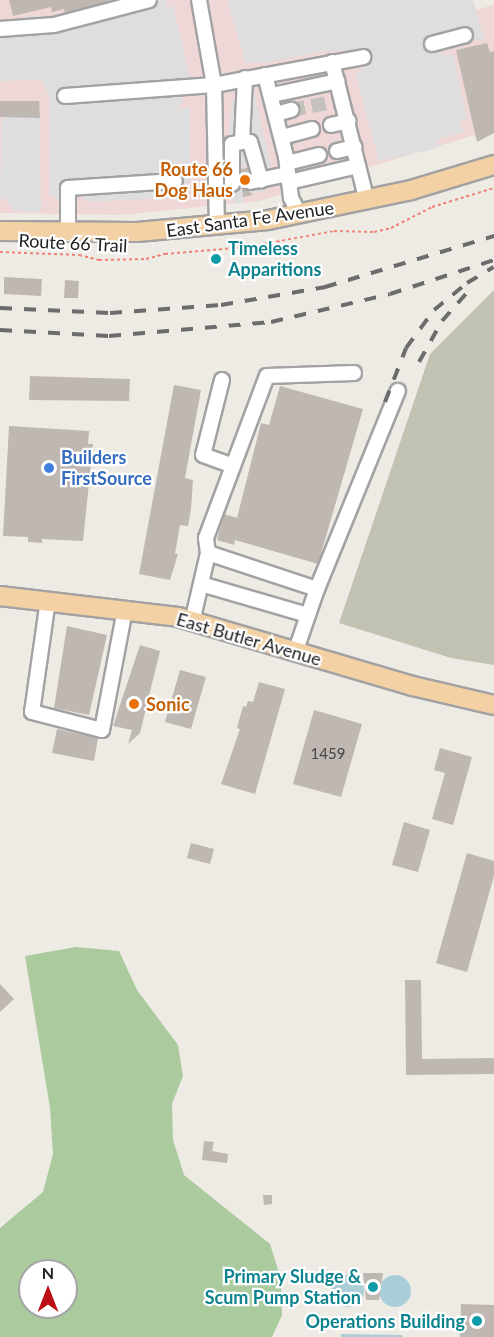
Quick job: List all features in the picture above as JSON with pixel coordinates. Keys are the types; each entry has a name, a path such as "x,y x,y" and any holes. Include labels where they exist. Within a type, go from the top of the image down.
{"main road":[{"name":"East Santa Fe Avenue","path":"0,231 68,234 217,226 300,215 367,201 494,165"},
{"name":"East Butler Avenue","path":"0,596 125,609 192,622 295,653 494,705"}],"street":[{"path":"0,29 54,25 149,0"},
{"path":"199,0 214,85 217,226"},
{"path":"432,44 465,35"},
{"path":"65,96 214,85 363,57"},
{"path":"332,62 338,81 338,100 349,121 367,201"},
{"path":"265,75 282,137 291,198 300,215"},
{"path":"242,142 245,78"},
{"path":"272,95 338,81"},
{"path":"276,114 291,110"},
{"path":"331,125 349,121"},
{"path":"282,137 312,129"},
{"path":"250,142 246,182 232,144 250,142"},
{"path":"337,151 355,147"},
{"path":"288,173 319,154"},
{"path":"216,186 288,173 358,166"},
{"path":"68,234 68,188 175,181"},
{"path":"192,622 208,553 206,538 267,376 354,373"},
{"path":"222,380 203,455 233,466"},
{"path":"295,653 317,589 398,391"},
{"path":"208,553 317,589"},
{"path":"201,584 308,615"},
{"path":"48,600 32,712 102,730 125,609"}],"path":[{"name":"Route 66 Trail","path":"0,252 79,255 99,260 146,259 165,254 247,247 334,231 374,232 391,228 432,207 494,188"}],"shaded area":[{"path":"0,0 473,0 476,10 494,5 494,129 259,201 121,215 0,213"},
{"path":"125,0 166,0 167,9 173,5 190,77 182,83 183,100 179,107 182,110 190,107 190,182 180,188 185,197 86,202 82,193 78,199 58,200 49,194 49,96 42,80 0,81 0,23 35,15 63,19"},
{"path":"227,0 472,0 484,38 441,50 443,56 453,54 467,118 459,121 464,132 436,139 439,148 379,161 355,72 363,70 357,50 322,51 270,62 246,63"},
{"path":"254,92 275,185 253,195 249,167 240,164 243,203 236,203 228,194 227,158 232,99 250,97"},
{"path":"2,117 40,118 41,212 14,211 5,199 0,198"},
{"path":"494,290 494,665 451,658 339,623 430,354"}],"green space":[{"path":"76,947 119,951 137,990 178,1045 183,1076 172,1104 173,1140 184,1175 270,1244 281,1279 282,1315 272,1337 0,1337 0,1228 43,1192 53,1154 50,1108 25,956"}],"water":[{"path":"348,1275 359,1280 364,1291 359,1302 348,1307 337,1302 332,1291 337,1280"},
{"path":"395,1275 406,1280 411,1291 406,1302 395,1307 384,1302 379,1291 384,1280"},
{"path":"341,1334 402,1335 403,1337 341,1337"}],"building":[{"path":"9,0 109,1 65,13 64,9 52,12 51,7 13,16"},
{"path":"487,43 490,52 494,51 494,133 477,142 456,50"},
{"path":"0,101 39,101 40,118 0,117"},
{"path":"248,168 250,173 241,183 241,169"},
{"path":"241,183 253,195 243,197"},
{"path":"4,277 42,279 41,296 4,294"},
{"path":"65,280 79,281 78,298 64,298"},
{"path":"30,376 130,379 129,401 29,400"},
{"path":"174,385 201,390 185,478 193,480 191,509 188,526 180,525 175,554 178,554 170,580 139,574"},
{"path":"280,386 363,409 318,564 235,540 234,545 217,540 224,514 237,518 261,423 269,425"},
{"name":"Builders FirstSource","path":"9,426 89,431 88,444 93,444 83,541 42,539 42,543 28,542 28,537 3,536"},
{"path":"67,626 107,635 89,715 54,708"},
{"path":"140,645 160,651 140,733 128,744 132,730 113,726"},
{"path":"180,670 206,677 191,729 165,722"},
{"path":"259,682 285,689 255,794 221,784 240,729 237,728 243,706 246,707 248,701 253,702"},
{"path":"314,710 362,724 341,797 293,784"},
{"path":"57,729 98,738 94,761 52,753"},
{"path":"440,748 472,757 453,825 432,819 445,773 434,770"},
{"path":"404,822 430,830 418,872 392,865"},
{"path":"191,843 214,849 210,864 187,858"},
{"path":"467,853 494,861 494,876 467,972 436,963"},
{"path":"405,980 421,980 422,1059 494,1058 494,1074 406,1075"},
{"path":"0,984 14,999 0,1012"},
{"path":"204,1141 214,1142 212,1151 228,1154 227,1163 202,1160"},
{"path":"263,1195 272,1195 272,1204 264,1205"},
{"name":"Primary Sludge & Scum Pump Station","path":"363,1273 383,1273 379,1300 366,1300"},
{"name":"Operations Building","path":"461,1304 494,1305 494,1337 460,1337"}],"tunnel":[{"path":"291,110 333,102"}],"railway":[{"path":"0,308 110,313 221,305 325,287 494,236"},
{"path":"0,330 109,336 271,322 390,294 494,260"},
{"path":"385,402 406,348 434,310 467,283 494,267"},
{"path":"419,362 442,321 473,286"}],"place":[{"name":"Route 66 Dog Haus","path":"245,180"},
{"name":"Timeless Apparitions","path":"216,259"},
{"name":"Builders FirstSource","path":"49,468"},
{"name":"Sonic","path":"134,704"},
{"name":"Primary Sludge & Scum Pump Station","path":"373,1287"},
{"name":"Operations Building","path":"477,1321"}]}
